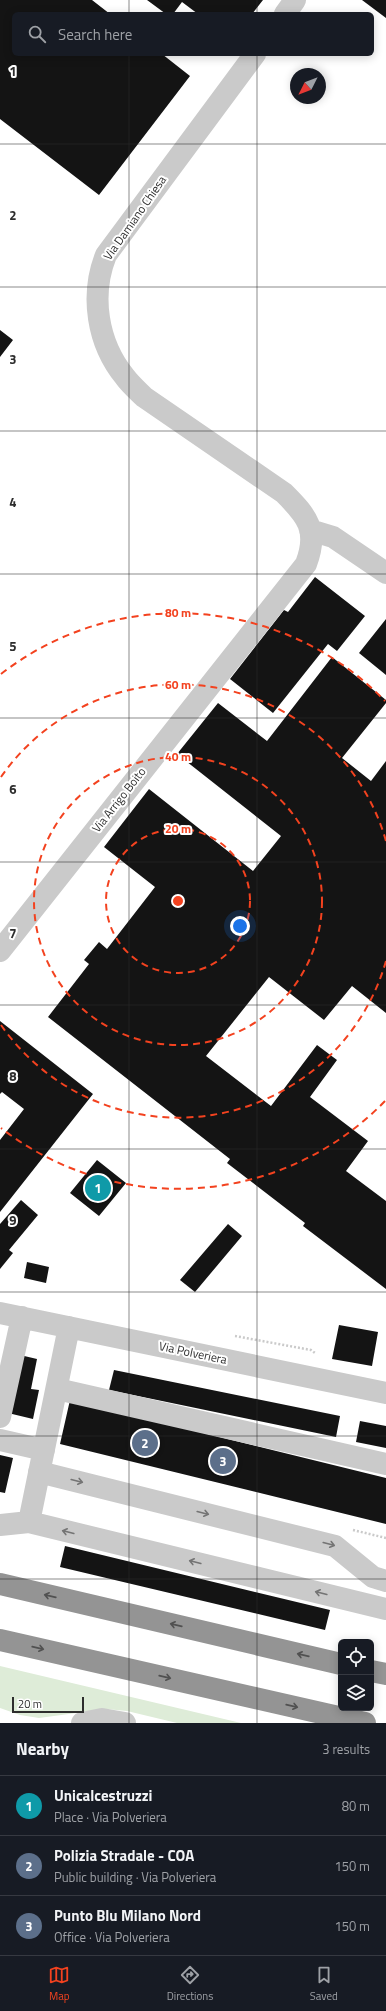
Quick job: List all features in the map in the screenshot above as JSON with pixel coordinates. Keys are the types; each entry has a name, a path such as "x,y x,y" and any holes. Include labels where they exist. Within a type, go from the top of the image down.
{"highway":[{"path":"0,1584 338,1663"},
{"path":"0,1640 365,1723"},
{"path":"374,1672 386,1674"}],"street":[{"path":"286,12 295,0"},
{"name":"Via Damiano Chiesa","path":"254,56 106,255 99,272 96,299 100,326 109,352 125,377 144,397 284,493 304,512 310,530"},
{"path":"310,530 333,537 386,574"},
{"name":"Via Arrigo Boito","path":"0,951 306,564 312,547 310,530"},
{"name":"Via Polveriera","path":"0,1313 386,1393"},
{"path":"0,1417 22,1317"},
{"path":"29,1522 70,1327"},
{"path":"56,1389 386,1464"},
{"path":"0,1440 44,1450"},
{"path":"39,1472 336,1546 373,1577 386,1581"},
{"path":"0,1525 29,1522 386,1609"},
{"path":"348,1599 356,1564"},
{"path":"82,1723 102,1719 125,1723"}],"green space":[{"path":"0,1666 241,1723 177,1723 127,1711 106,1709 39,1718 20,1715 0,1708"}],"building":[{"path":"0,0 92,0 107,12 12,12 12,56 165,56 190,76 99,195 0,119"},
{"path":"147,0 263,0 254,12 195,12 182,2 174,12 163,12"},
{"path":"362,0 386,0 386,18"},
{"path":"0,330 13,340 0,357"},
{"path":"315,577 365,616 337,651 328,644 273,713 230,679 284,610 288,612"},
{"path":"386,619 386,675 359,653"},
{"path":"332,657 386,700 386,703 342,758 371,781 386,761 386,1013 352,986 324,1020 269,977 206,1056 271,1106 317,1045 337,1060 310,1097 368,1141 346,1171 386,1201 386,1289 303,1226 305,1223 227,1163 230,1159 48,1017 89,964 84,960 99,942 107,949 155,887 104,847 149,789 253,871 281,836 177,754 218,703 267,741"},
{"path":"0,1021 93,1094 0,1212 0,1140 24,1109 2,1092 0,1094"},
{"path":"97,1160 126,1183 99,1216 70,1193"},
{"path":"21,1200 38,1215 9,1250 13,1253 0,1269 0,1224"},
{"path":"228,1224 242,1236 195,1292 180,1280"},
{"path":"27,1262 49,1267 46,1283 24,1278"},
{"path":"339,1325 378,1332 372,1366 332,1359"},
{"path":"20,1355 37,1359 31,1389 39,1390 33,1419 8,1413"},
{"path":"114,1370 340,1416 336,1437 109,1390"},
{"path":"70,1400 386,1478 386,1524 60,1444"},
{"path":"360,1421 386,1426 386,1448 356,1442"},
{"path":"0,1455 13,1458 5,1493 0,1492"},
{"path":"65,1546 330,1610 325,1630 60,1567"}],"place":[{"name":"Unicalcestruzzi","path":"98,1188"},
{"name":"Polizia Stradale - COA","path":"145,1443"},
{"name":"Punto Blu Milano Nord","path":"223,1461"}]}
